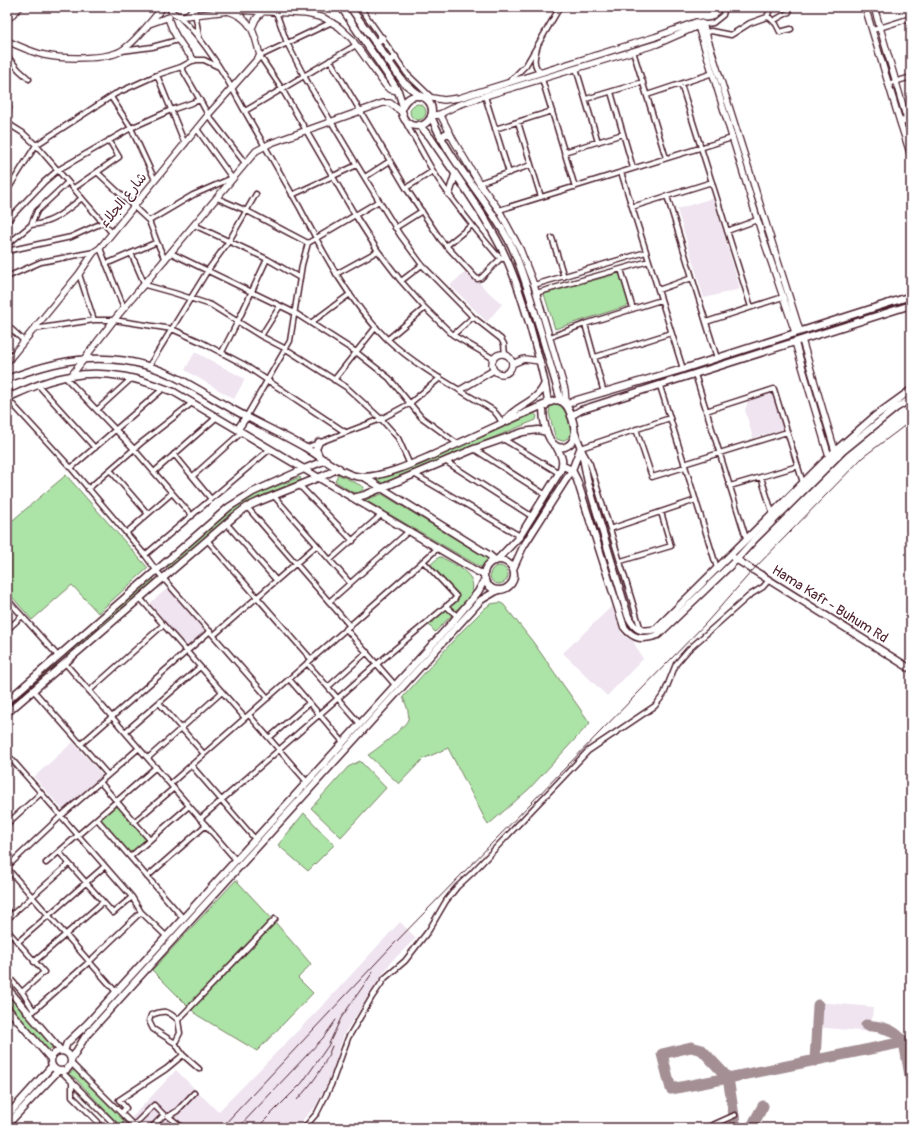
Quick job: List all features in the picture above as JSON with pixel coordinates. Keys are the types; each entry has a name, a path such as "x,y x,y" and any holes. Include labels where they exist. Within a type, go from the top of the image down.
{"main road":[{"path":"7,20 20,7"},
{"path":"7,41 36,53 57,57 98,57 120,51 130,44 167,7 179,15 195,15 228,11 263,11 315,15 332,22 345,32 385,85 389,89 398,92"},
{"path":"149,24 179,15 189,14 194,7"},
{"path":"307,14 313,7"},
{"path":"341,7 398,92 403,106 404,116"},
{"path":"350,7 404,83 426,99 431,107 431,116 441,139 463,173 497,220 511,245 528,291 564,403 571,416 575,433 581,448 588,483 628,616 633,625 641,630 647,631 656,629 772,512 791,499 843,452 875,416 911,390"},
{"path":"866,7 888,84 911,156"},
{"path":"874,7 895,82 908,112 911,133"},
{"path":"228,11 239,15 249,23 252,28 260,56"},
{"path":"252,28 256,18 263,11"},
{"path":"168,18 170,26 178,40 194,60"},
{"path":"403,106 408,99 417,96 449,100 459,98 655,37 696,22 701,25 706,32 797,331"},
{"path":"68,376 145,285 232,178 256,152 265,145 360,111 387,103 393,105 411,124 419,125 426,122 431,116 440,114 458,105 662,42 701,25"},
{"path":"701,25 712,73 757,220 783,297 797,331"},
{"path":"375,43 382,38"},
{"name":"شارع الجلاء","path":"7,362 197,128 260,56"},
{"path":"389,62 395,57"},
{"path":"898,115 908,112"},
{"path":"440,114 479,183 499,210 514,237 534,285 566,390 564,403"},
{"path":"900,122 909,119"},
{"path":"51,1059 54,1053 62,1051 67,1043 116,992 344,742 478,592 488,566 496,561 520,536 563,466 562,459 556,446 552,443 547,432 543,415 543,408 547,403 546,381 523,303 507,260 496,238 455,175 430,137 419,125"},
{"path":"441,139 445,134 450,134"},
{"path":"449,194 455,175"},
{"path":"7,379 48,365 84,358 106,359 149,366 176,377 339,468 355,476 364,477 410,465 503,422 556,400 564,403 604,393 911,296"},
{"path":"571,416 581,410 911,305"},
{"path":"802,340 835,451"},
{"path":"796,342 829,457"},
{"path":"499,355 505,355 510,358 512,364 510,370 505,374 499,374 494,370 492,365 494,359 499,355"},
{"path":"512,364 524,359 540,361"},
{"path":"460,390 494,370"},
{"path":"7,398 38,385 68,376 114,374 146,381 164,388 240,430 318,478 478,572 485,577 490,586 498,590"},
{"path":"503,422 512,413 537,396 546,381"},
{"path":"7,385 9,392 7,398"},
{"path":"563,466 572,470 586,505 624,627 635,637 647,639 658,635 736,560 791,499 803,483 835,451 859,433 911,399"},
{"path":"240,430 246,417"},
{"path":"353,498 381,488 474,449 503,439 531,430 547,432"},
{"path":"556,446 565,447 570,444 574,439 575,433"},
{"path":"320,442 316,448 323,459"},
{"path":"7,1125 59,1071 67,1070 84,1037 481,600 511,584 514,576 513,569 522,547 572,470 581,448"},
{"path":"7,701 229,507 253,492 323,459"},
{"path":"7,713 226,523 247,507 339,468"},
{"path":"364,477 489,555 496,561 505,561 513,569"},
{"name":"Hama Kafr - Buhum Rd","path":"730,554 736,560 911,669"},
{"path":"58,656 65,656 65,663"},
{"path":"7,988 32,1013 62,1051 69,1054 71,1061"},
{"path":"7,1008 51,1059 52,1066 59,1071"},
{"path":"53,1041 67,1043"},
{"path":"7,1116 52,1066"}],"street":[{"path":"194,7 199,37"},
{"path":"360,7 407,74 434,99"},
{"path":"508,83 523,69 560,7"},
{"path":"701,25 713,23 723,14 725,7"},
{"path":"767,17 769,12 768,7"},
{"path":"773,21 789,12 790,9 788,7"},
{"path":"276,12 287,43 304,76 395,228 422,265 473,317 501,340 504,344 505,355"},
{"path":"179,15 199,37 232,88 336,274 350,294 388,339 417,363 493,410 503,422"},
{"path":"767,17 776,24 780,32 792,29"},
{"path":"706,32 711,31 731,35 750,23 767,17"},
{"path":"873,30 911,19"},
{"path":"332,22 260,56 282,89 355,215 378,251 401,281 425,308 453,335 494,359"},
{"path":"120,51 152,48 178,40"},
{"path":"245,111 356,45"},
{"path":"538,45 535,63 537,69 544,76 542,79 575,187"},
{"path":"633,51 666,158"},
{"path":"7,56 29,79"},
{"path":"7,191 36,145 111,97 157,75 181,67 194,60 204,60 219,67"},
{"path":"330,60 406,188 446,246 477,279 482,278 501,258"},
{"path":"181,67 208,115 245,163"},
{"path":"576,68 598,142"},
{"path":"647,95 712,73"},
{"path":"157,75 185,144"},
{"path":"888,84 911,77"},
{"path":"586,99 643,82"},
{"path":"681,84 751,307"},
{"path":"610,92 633,168"},
{"path":"485,96 509,173"},
{"path":"111,97 131,128 155,180"},
{"path":"7,100 9,108 7,116"},
{"path":"7,221 44,182 58,170 131,128 171,110 200,100"},
{"path":"495,129 552,111"},
{"path":"404,116 407,125 433,171 449,194 472,225 501,258 507,260"},
{"path":"518,122 541,197"},
{"path":"7,123 23,133 36,145 112,233"},
{"path":"150,221 193,195 232,178 197,128"},
{"path":"564,152 623,134"},
{"path":"499,210 732,138"},
{"path":"74,188 119,157 109,140"},
{"path":"364,178 390,161"},
{"path":"292,194 357,165"},
{"path":"479,183 531,165"},
{"path":"406,188 433,171"},
{"path":"97,172 150,221 165,260"},
{"path":"621,172 682,369"},
{"path":"7,245 31,225 37,211 68,182"},
{"path":"632,207 712,182"},
{"path":"149,366 208,270 229,241 256,194"},
{"path":"667,196 717,358"},
{"path":"31,225 42,224 54,220 82,198"},
{"path":"217,198 247,211 308,244"},
{"path":"246,417 290,342 300,278 308,244 380,201"},
{"path":"395,228 422,211"},
{"path":"727,231 757,220"},
{"path":"7,251 71,237 102,223"},
{"path":"194,224 267,259 300,278"},
{"path":"446,246 472,225"},
{"path":"552,238 564,277"},
{"path":"106,264 157,242"},
{"path":"7,277 41,262 97,250 106,264 124,308"},
{"path":"336,274 378,251"},
{"path":"534,285 646,252"},
{"path":"131,253 145,285 211,305 261,336 286,349 346,387 381,419 398,438 410,465"},
{"path":"171,253 312,322 356,352 389,378 421,417 458,444"},
{"path":"222,352 267,259"},
{"path":"536,293 649,261"},
{"path":"401,281 422,265"},
{"path":"621,269 633,309"},
{"path":"79,274 94,320"},
{"path":"658,290 692,278"},
{"path":"312,322 350,294"},
{"path":"706,322 783,297"},
{"path":"550,338 585,324 661,300"},
{"path":"261,336 280,306"},
{"path":"388,339 425,308"},
{"path":"453,335 473,317"},
{"path":"34,329 94,320 114,320 172,329 222,352 243,364 345,432"},
{"path":"585,324 604,393"},
{"path":"7,325 24,341"},
{"path":"334,380 376,326"},
{"path":"594,357 671,333"},
{"path":"695,374 746,538"},
{"path":"68,376 192,516"},
{"path":"97,410 132,378"},
{"path":"305,448 381,419 409,404 440,378"},
{"path":"38,385 95,448"},
{"path":"660,386 717,568"},
{"path":"71,468 164,388"},
{"path":"706,411 774,389 803,483"},
{"path":"7,398 71,468 146,555 156,570 268,698"},
{"path":"88,489 134,449 192,403"},
{"path":"154,472 217,417"},
{"path":"641,630 590,464 581,448 670,418"},
{"path":"636,429 652,477 719,453 787,432"},
{"path":"193,476 240,430"},
{"path":"503,439 560,473"},
{"path":"146,555 270,449"},
{"path":"474,449 546,495"},
{"path":"174,454 211,499"},
{"path":"445,461 533,516"},
{"path":"730,486 798,466"},
{"path":"110,470 148,514"},
{"path":"414,474 520,536"},
{"path":"761,477 772,512"},
{"path":"298,485 353,541"},
{"path":"126,533 172,494"},
{"path":"273,495 350,583"},
{"path":"610,529 696,500"},
{"path":"247,507 329,602 366,652 395,685"},
{"path":"621,561 671,546 661,512"},
{"path":"330,560 381,515"},
{"path":"226,523 276,580"},
{"path":"329,602 409,531"},
{"path":"207,540 311,660"},
{"path":"214,635 316,545"},
{"path":"170,784 438,548"},
{"path":"200,819 319,714 455,599 456,596 423,561"},
{"path":"304,1128 317,1113 331,1085 348,1038 372,997 385,978 405,961 429,930 446,901 457,887 588,751 655,706 664,694 676,664 688,650 769,580"},
{"path":"140,598 245,718"},
{"path":"7,600 58,656"},
{"path":"446,606 457,616"},
{"path":"7,630 22,616"},
{"path":"89,691 163,625"},
{"path":"81,744 210,631"},
{"path":"328,687 366,652"},
{"path":"65,663 236,860"},
{"path":"307,663 360,724"},
{"path":"125,732 200,667"},
{"path":"289,679 344,742"},
{"path":"33,690 108,776"},
{"path":"148,758 222,692"},
{"path":"269,738 309,702"},
{"path":"159,703 204,754"},
{"path":"249,715 307,782"},
{"path":"116,992 7,867 61,816 139,748"},
{"path":"7,754 132,897 141,912 166,936"},
{"path":"191,765 255,839"},
{"path":"46,863 156,767"},
{"path":"100,782 150,840"},
{"path":"134,822 174,788"},
{"path":"7,824 42,793"},
{"path":"130,858 189,806"},
{"path":"97,819 183,918"},
{"path":"147,877 206,825"},
{"path":"59,852 113,913 132,897"},
{"path":"7,910 9,917 69,864"},
{"path":"18,942 105,866"},
{"path":"34,962 102,902"},
{"path":"7,975 22,992 32,1013 90,962 141,912"},
{"path":"178,1020 275,919"},
{"path":"7,930 44,972 22,992"},
{"path":"175,1043 180,1033 178,1020 169,1012 162,1011 151,1015 149,1021 153,1029 175,1043 183,1054 199,1069"},
{"path":"121,1113 126,1108 119,1100 166,1069 183,1054"},
{"path":"71,1061 121,1113 132,1127 154,1105 164,1115 169,1116 182,1128"},
{"path":"59,1071 72,1081 118,1128"},
{"path":"72,1081 72,1096 98,1122 99,1128"},
{"path":"169,1116 177,1111 194,1093"},
{"path":"151,1128 164,1115"},
{"path":"706,1128 735,1116"}],"shaded area":[{"path":"713,198 740,289 704,298 677,209"},
{"path":"468,270 484,288 502,304 487,322 450,285"},
{"path":"195,352 245,379 234,399 185,370"},
{"path":"773,393 784,429 753,438 745,410 748,401"},
{"path":"168,588 205,632 186,647 150,603"},
{"path":"612,606 621,632 633,641 643,659 607,696 563,653"},
{"path":"73,742 102,775 63,810 34,777"},
{"path":"400,922 416,938 391,962 344,1034 331,1076 315,1107 295,1128 122,1128 176,1070 218,1112 326,1002"},
{"path":"817,1002 873,1007 871,1032 815,1027"}],"green space":[{"path":"418,104 425,109 426,112 421,119 418,120 411,115 410,112 415,105"},
{"path":"620,273 630,305 555,329 544,294"},
{"path":"555,404 559,405 564,411 568,419 571,432 568,438 562,441 557,439 555,436 549,413 550,407"},
{"path":"533,412 537,416 536,420 383,483 375,479 416,465"},
{"path":"338,474 364,487 363,490 358,493 352,492 335,481"},
{"path":"66,475 148,568 98,613 72,585 32,620 7,591 7,525"},
{"path":"300,477 301,480 259,497 242,506 169,569 167,566 232,508 249,497"},
{"path":"382,494 488,559 482,568 365,500"},
{"path":"439,557 464,571 469,575 472,581 473,587 470,597 454,612 448,607 459,598 429,566"},
{"path":"495,566 503,566 508,571 506,582 503,584 495,584 490,579 490,571"},
{"path":"153,578 155,581 67,657 65,654"},
{"path":"496,603 501,603 504,605 533,642 590,723 529,789 488,825 448,748 423,759 399,784 368,755 406,723 408,713 403,697 460,633 485,608"},
{"path":"447,608 453,614 435,632 428,624"},
{"path":"56,663 58,665 7,710 7,705"},
{"path":"360,761 386,788 341,837 311,808 348,767"},
{"path":"116,802 150,840 130,857 97,819"},
{"path":"304,813 334,845 308,871 278,845"},
{"path":"236,880 311,964 298,978 313,993 257,1051 197,1015 152,970"},
{"path":"7,993 54,1046 48,1051 7,1004"},
{"path":"74,1067 125,1121 120,1126 75,1078 68,1074 73,1071"}],"taxiway":[{"path":"815,1061 818,1005"},
{"path":"736,1128 728,1078 904,1042 888,1029 866,1025"},
{"path":"910,1041 904,1042 911,1081"},
{"path":"691,1047 702,1050 728,1078 671,1089 662,1054 691,1047"},
{"path":"751,1128 763,1106"}],"railway":[{"path":"221,1128 391,947 706,623 753,570 863,457 911,421"},
{"path":"257,1128 302,1083 328,1046 341,1018 373,972"},
{"path":"238,1128 323,1038 336,1020"},
{"path":"297,1100 318,1075 332,1046"}]}
